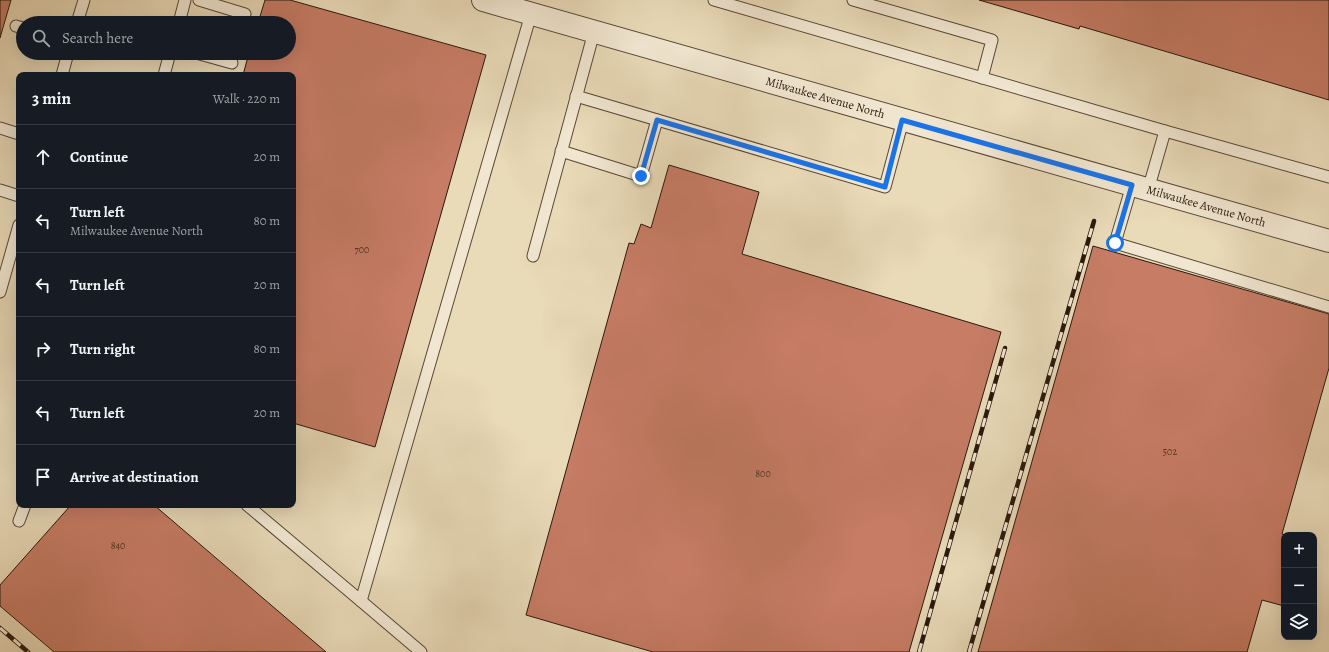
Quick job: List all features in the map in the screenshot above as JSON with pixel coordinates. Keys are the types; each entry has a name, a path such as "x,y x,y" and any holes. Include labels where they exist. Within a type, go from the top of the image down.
{"street":[{"name":"Milwaukee Avenue North","path":"483,0 1329,241"}],"lane":[{"path":"79,16 84,0"},
{"path":"180,16 185,0"},
{"path":"199,0 245,14"},
{"path":"714,0 1329,177"},
{"path":"853,0 992,40 982,78"},
{"path":"361,601 531,14"},
{"path":"533,256 594,32"},
{"path":"63,72 66,60"},
{"path":"165,72 168,60"},
{"path":"221,60 232,63"},
{"path":"576,96 885,187 902,120"},
{"path":"561,151 641,176 657,120"},
{"path":"0,128 16,133"},
{"path":"1165,131 1115,243 1329,307"},
{"path":"0,190 16,195"},
{"path":"0,292 16,236"},
{"path":"19,521 24,508"},
{"path":"251,508 421,652"}],"building":[{"path":"0,0 11,0 0,38"},
{"path":"265,0 290,0 486,55 375,447 296,424 296,72 244,72 247,60 296,60 296,16 260,16"},
{"path":"979,0 1329,0 1329,100 1080,26 1079,29"},
{"path":"669,165 759,192 742,254 1001,332 909,652 653,652 526,615 629,243 634,244 641,224 651,228"},
{"path":"1093,246 1329,314 1329,368 1283,532 1281,532 1281,605 1262,600 1247,652 978,652"},
{"path":"68,508 158,508 326,652 54,652 0,606 0,585"}],"railway":[{"path":"969,652 1094,221"},
{"path":"919,652 1005,348"},
{"path":"0,628 28,652"}],"route":[{"path":"641,176 657,120 885,187 902,120 1132,185 1115,243"}]}
